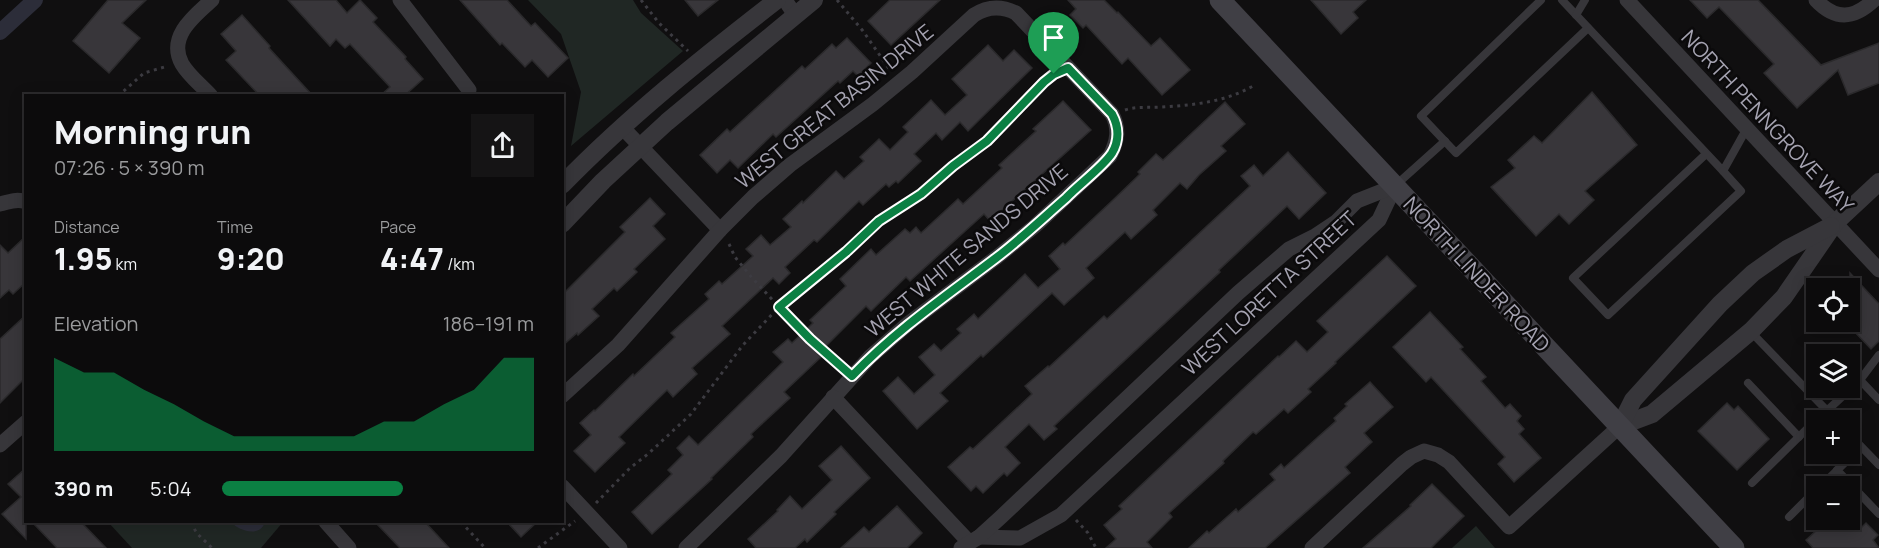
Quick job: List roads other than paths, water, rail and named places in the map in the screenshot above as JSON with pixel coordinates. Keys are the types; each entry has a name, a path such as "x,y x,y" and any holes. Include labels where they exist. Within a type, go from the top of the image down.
{"main road":[{"name":"NORTH LINDER ROAD","path":"1220,0 1734,548"}],"street":[{"path":"209,94 179,55 180,35 189,21 212,0"},
{"path":"400,0 470,90"},
{"path":"564,183 621,127 698,61 777,0"},
{"path":"564,222 640,146 790,8 814,0"},
{"name":"NORTH PENNGROVE WAY","path":"1626,0 1879,270"},
{"path":"1816,0 1830,12 1842,16 1860,10 1874,0"},
{"name":"WEST GREAT BASIN DRIVE","path":"564,394 618,345 720,230 753,197 790,165 900,82 974,15 989,8 1009,10 1022,18 1112,114 1117,138"},
{"path":"621,127 720,230"},
{"name":"WEST WHITE SANDS DRIVE","path":"686,548 781,456 870,357 909,323 1035,226 1110,156 1117,138"},
{"path":"1620,426 1652,414 1750,332 1784,297 1835,223 1879,182"},
{"name":"WEST LORETTA STREET","path":"970,542 1020,538 1067,510 1379,220 1395,186"},
{"name":"WEST LORETTA STREET","path":"970,542 1289,249 1336,222 1357,201 1395,186"},
{"path":"1312,548 1402,464 1424,451 1438,455 1449,462 1509,527 1620,426 1633,400 1720,304 1753,273 1787,249 1835,223"},
{"path":"833,397 970,542"},
{"path":"0,445 24,424"},
{"path":"564,488 620,548"},
{"path":"327,523 349,548"}],"lane":[{"path":"1541,0 1421,116 1456,153 1588,28"},
{"path":"1562,0 1741,191 1608,315 1573,278 1706,154"},
{"path":"1576,15 1584,0"},
{"path":"1723,171 1747,128"},
{"path":"1395,186 1444,141"},
{"path":"1750,332 1826,410"},
{"path":"1879,355 1860,380 1879,400"},
{"path":"1749,383 1799,437"},
{"path":"1828,410 1841,398"},
{"path":"1752,483 1806,430"},
{"path":"1831,476 1862,447 1879,465"},
{"path":"1837,470 1879,514"},
{"path":"1789,517 1806,500"}],"water":[{"path":"232,523 264,523 259,530 254,531 239,528"}],"waterway":[{"path":"0,32 35,0"}]}
